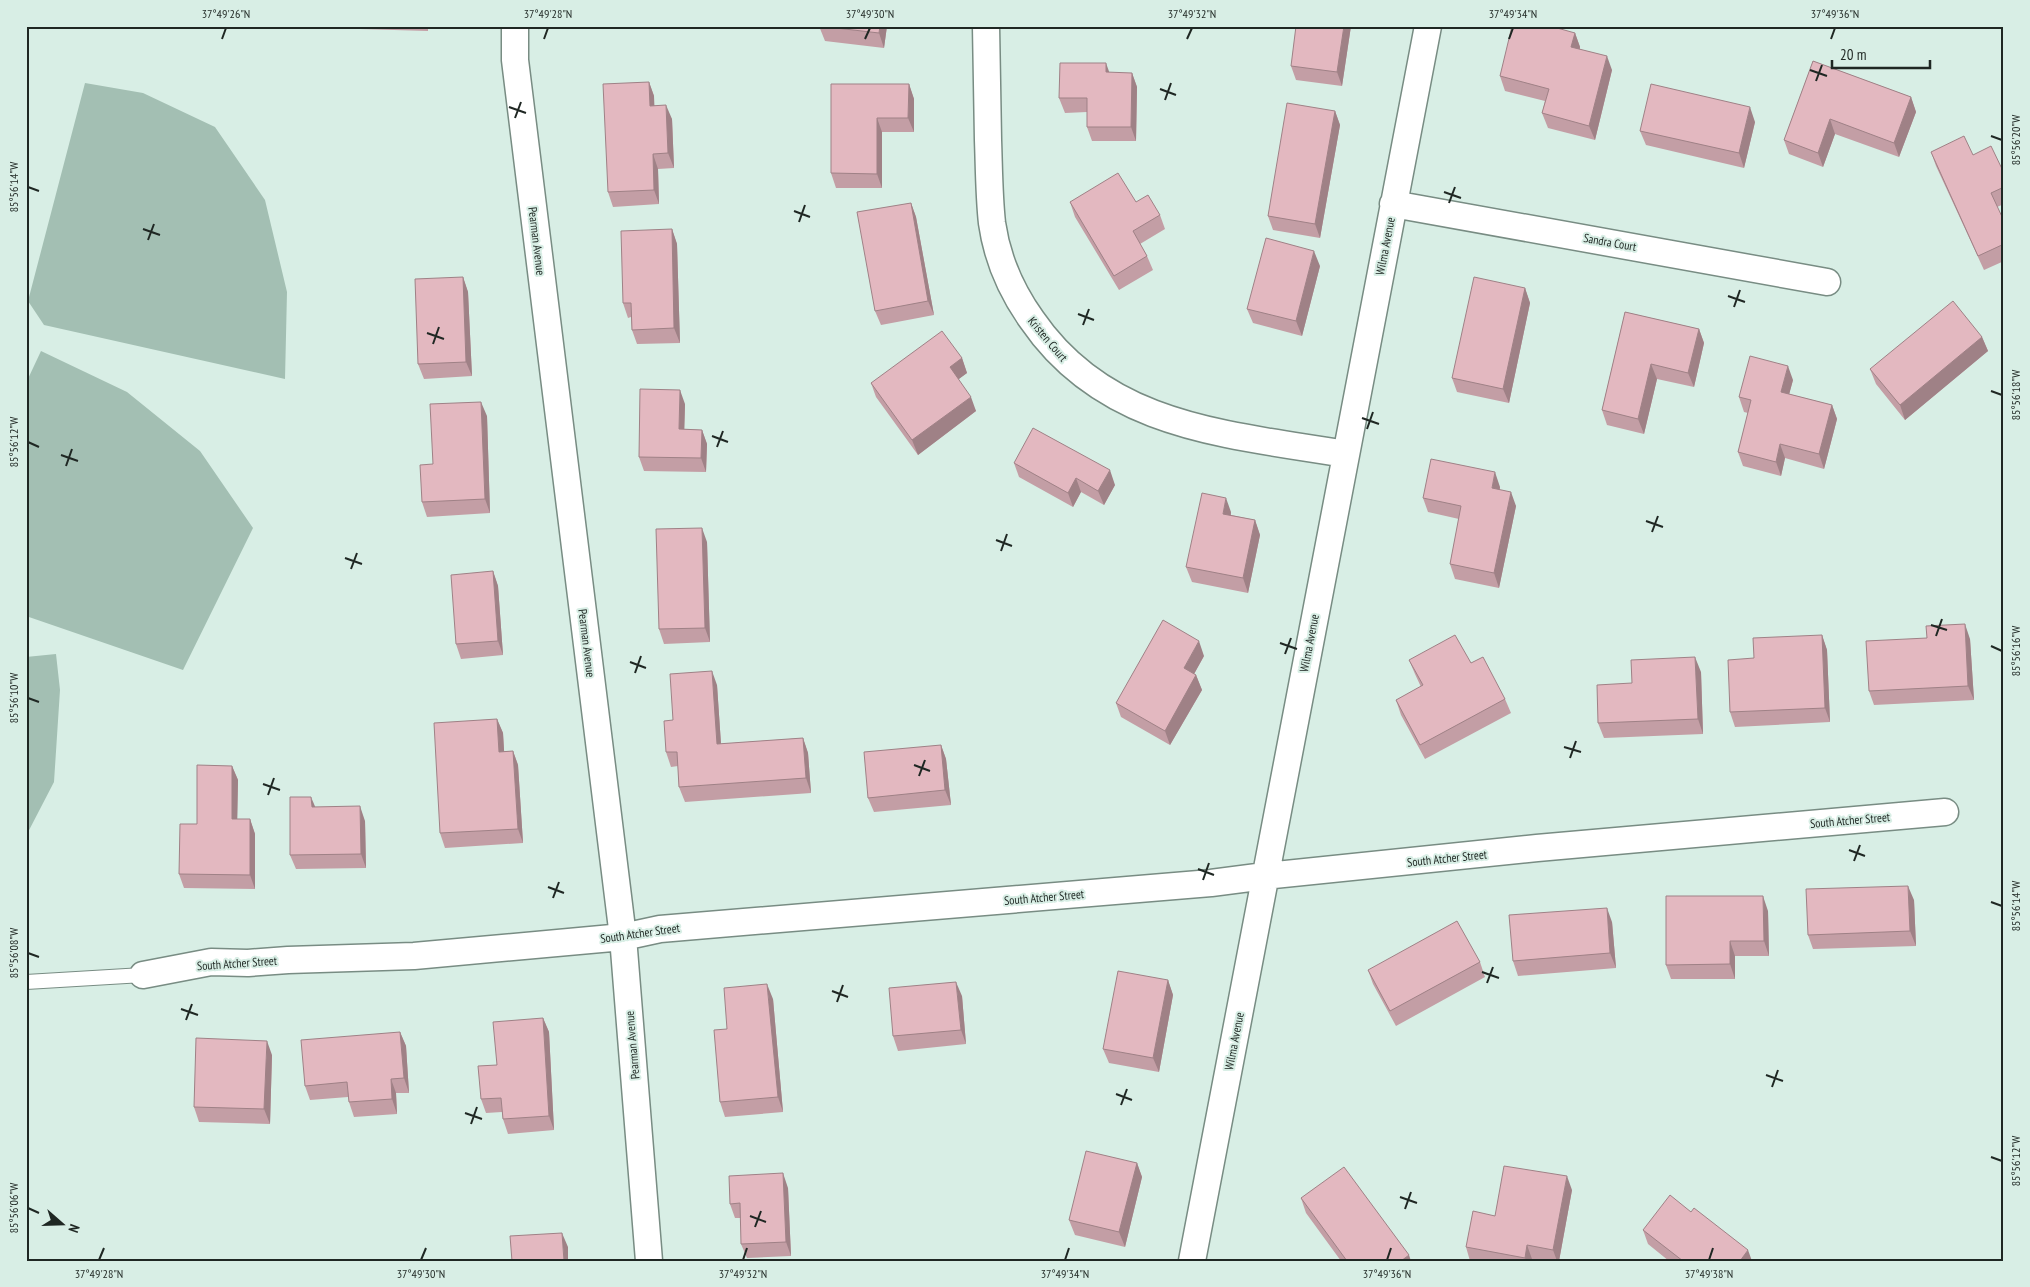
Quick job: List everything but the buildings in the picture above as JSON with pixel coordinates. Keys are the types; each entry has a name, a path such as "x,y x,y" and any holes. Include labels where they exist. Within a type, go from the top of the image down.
{"street":[{"name":"Pearman Avenue","path":"515,26 515,60 623,937 649,1261"},
{"name":"Kristen Court","path":"986,26 988,161 992,223 998,252 1010,281 1024,310 1042,336 1064,360 1089,381 1117,398 1146,412 1209,430 1345,454"},
{"name":"Wilma Avenue","path":"1192,1261 1428,26"},
{"name":"Sandra Court","path":"1393,204 1827,282"},
{"name":"South Atcher Street","path":"143,975 211,962 248,963 414,956 623,937 660,929 1201,884 1557,847 1945,812"}],"lane":[{"path":"26,982 143,975"}],"green space":[{"path":"85,83 143,93 215,127 265,200 287,292 285,379 44,325 28,301"},
{"path":"41,351 127,392 200,451 253,528 183,670 26,616 26,383"},
{"path":"56,654 60,690 54,782 26,836 26,657"}]}
